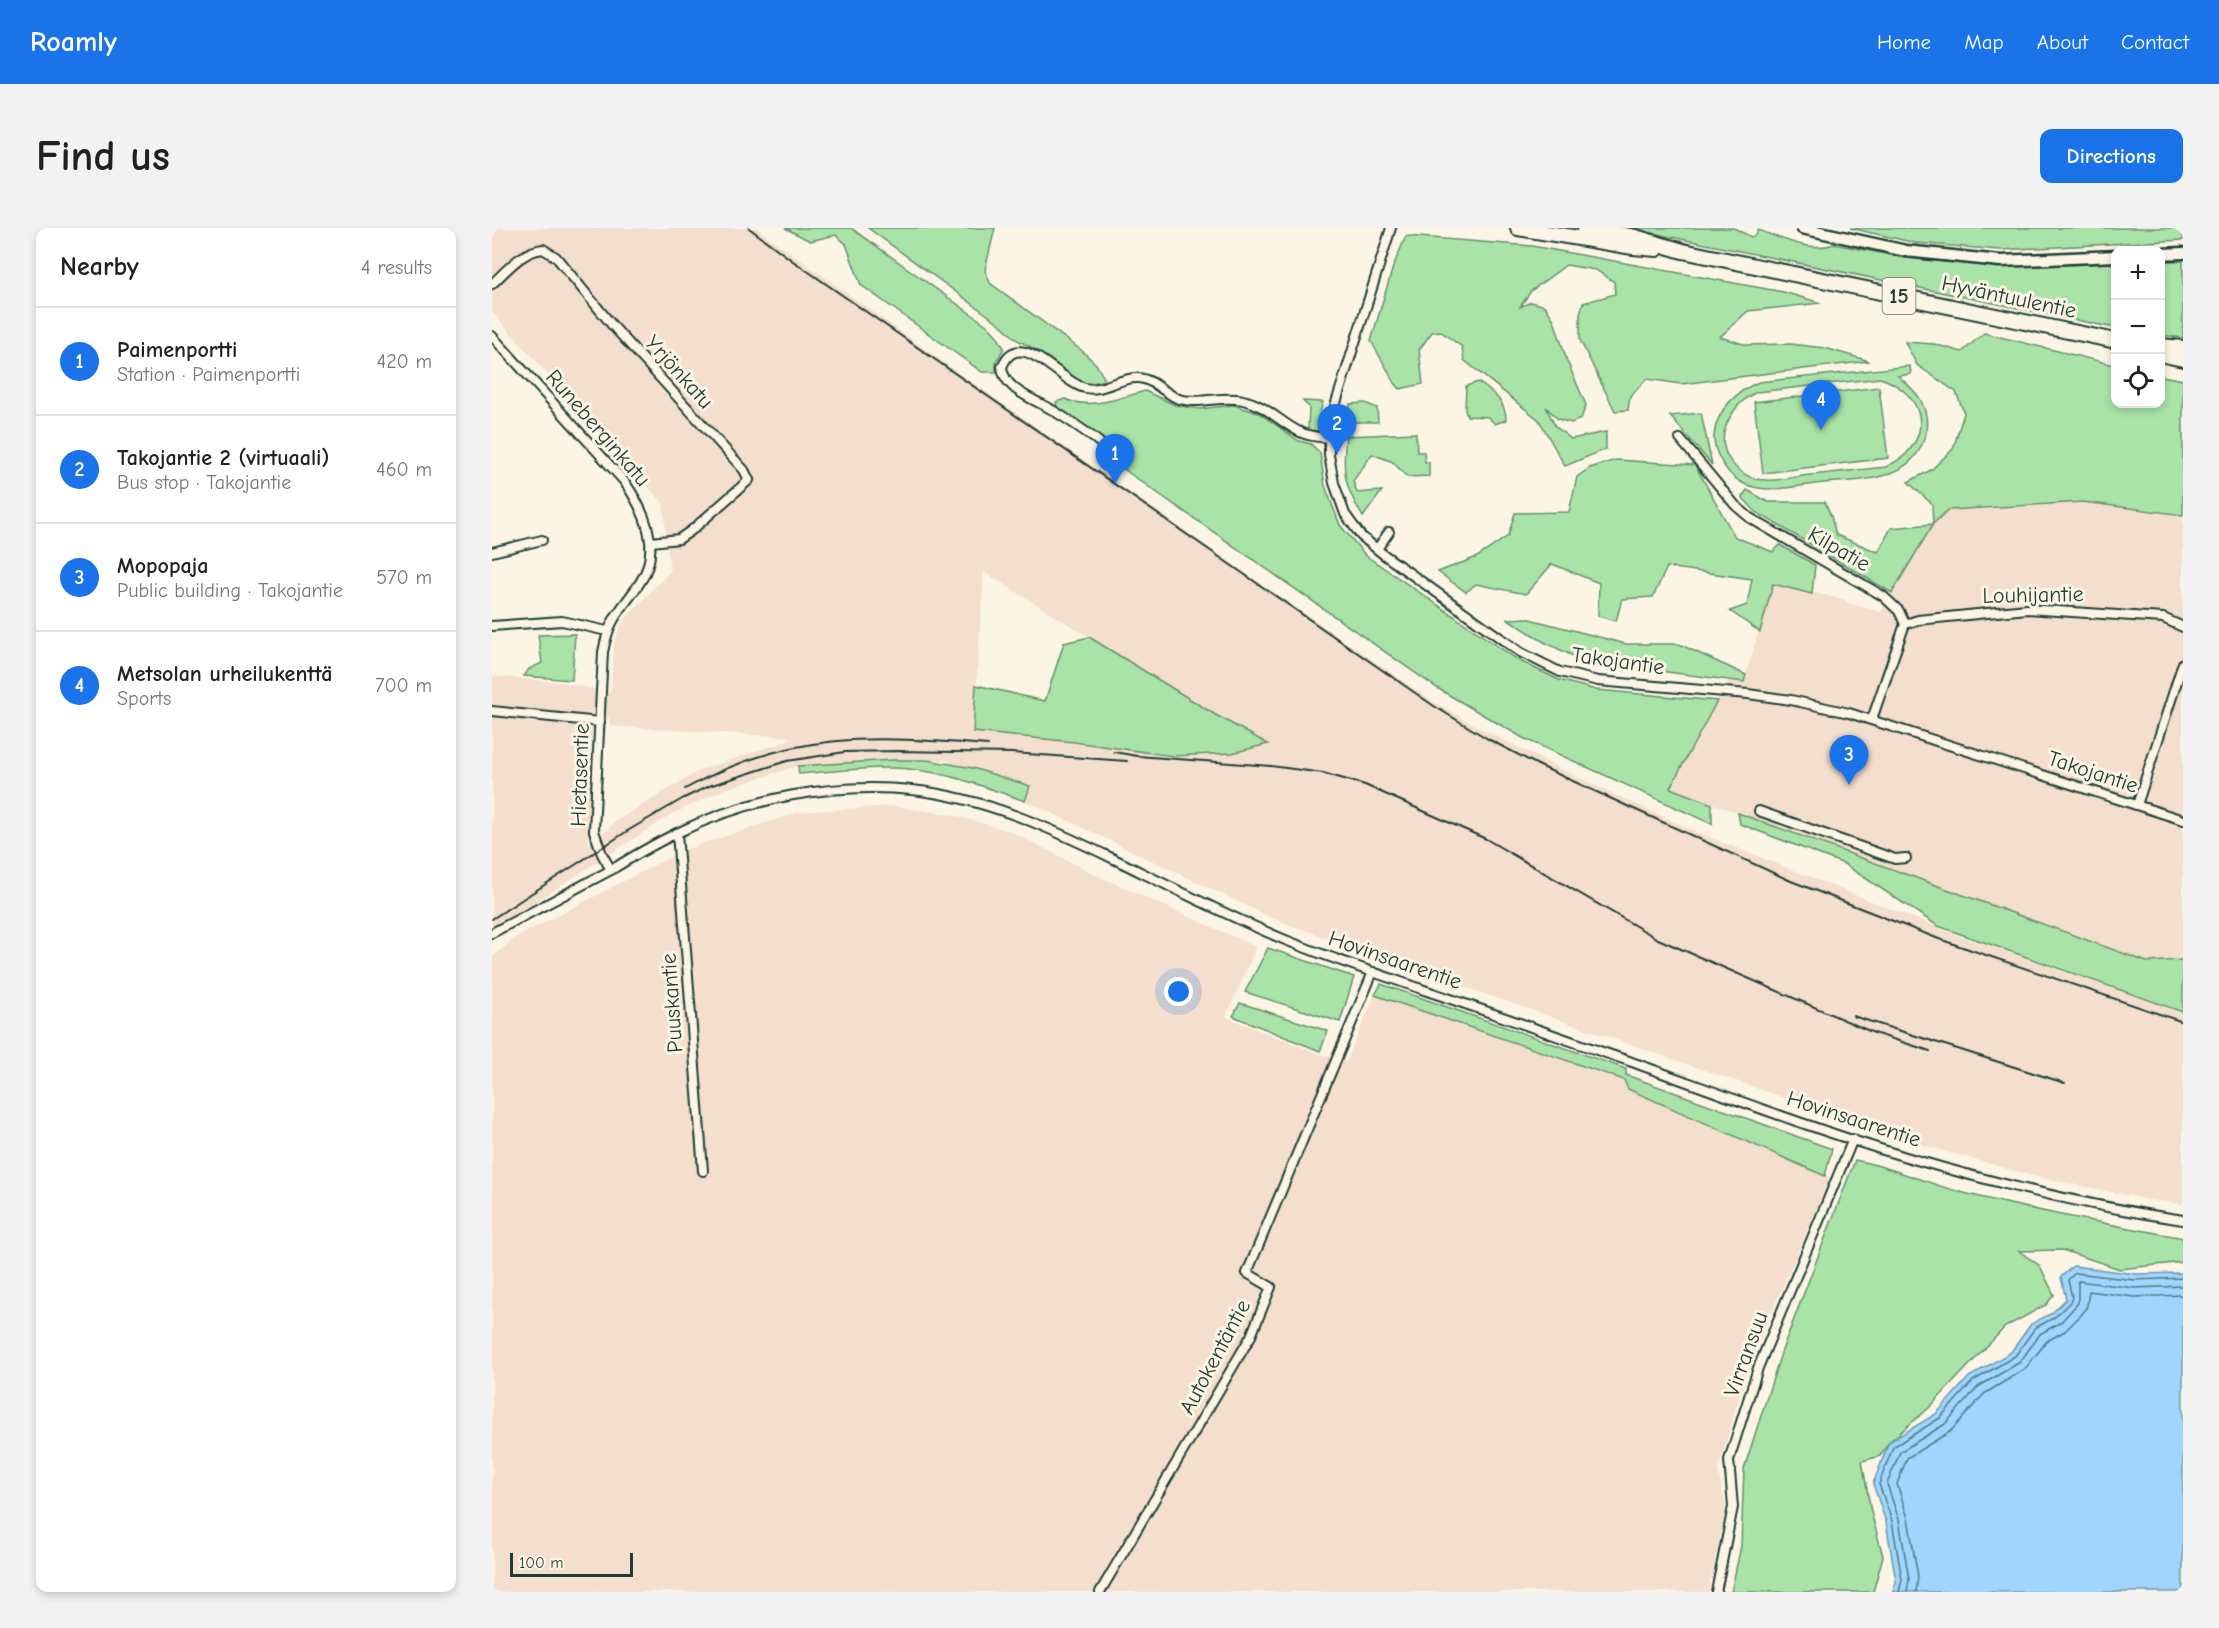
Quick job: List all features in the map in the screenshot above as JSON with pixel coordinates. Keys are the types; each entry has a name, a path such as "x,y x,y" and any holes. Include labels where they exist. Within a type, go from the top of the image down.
{"highway":[{"name":"Hyväntuulentie","path":"1518,228 1633,248 1683,251"},
{"name":"Hyväntuulentie","path":"1586,228 1635,237 1683,251 2111,340"},
{"path":"2165,346 2183,348"},
{"path":"2165,355 2183,359"}],"street":[{"name":"Takojantie","path":"1391,228 1335,406 1329,438 1331,469 1342,506 1361,536 1377,549 1520,652 1560,672 1598,681 1693,687 1780,698 1872,719 2183,819"},
{"path":"1802,228 1906,251 2000,261 2111,256"},
{"name":"Yrjönkatu","path":"492,284 515,263 534,250 543,249 556,257 612,325 744,470 749,480 692,530 679,538 651,542"},
{"path":"2165,254 2183,253"},
{"name":"Runeberginkatu","path":"492,336 624,481 638,501 644,515 651,542 647,568 640,583 618,611 607,630 603,652"},
{"path":"1100,443 1008,381 1002,367 1009,355 1023,351 1029,353 1074,384 1087,389 1139,378 1150,381 1180,399 1247,400 1261,406 1303,434 1329,438"},
{"name":"Kilpatie","path":"1680,439 1735,505 1750,518 1883,596 1899,611 1905,624"},
{"path":"1377,549 1389,532"},
{"path":"492,552 542,540"},
{"name":"Louhijantie","path":"1905,624 1918,620 2027,609 2163,618 2183,627"},
{"path":"492,626 562,621 607,630"},
{"path":"1872,719 1905,624"},
{"name":"Hietasentie","path":"603,652 594,831 595,838 611,870"},
{"path":"2137,805 2183,663"},
{"path":"492,711 600,722"},
{"name":"Hovinsaarentie","path":"611,870 677,833 758,803 797,794 837,789 882,788 909,789 957,797 990,805 1033,821 1282,938 1373,972 1853,1139 1904,1156 2045,1194 2090,1205 2183,1220"},
{"path":"1759,811 1895,860 1906,858"},
{"name":"Puuskantie","path":"677,833 703,1171"},
{"path":"492,933 611,870"},
{"name":"Autokentäntie","path":"1100,1592 1251,1336 1271,1287 1247,1273 1373,972"},
{"name":"Virransuu","path":"1716,1592 1733,1507 1729,1460 1758,1368 1853,1139"}],"shaded area":[{"path":"492,228 756,228 1254,579 1434,702 1482,729 1573,775 1694,831 1949,932 2183,1012 2183,1204 2150,1200 2033,1176 1912,1142 1407,967 1274,919 1033,804 974,783 947,760 893,760 798,766 725,789 672,814 492,930 492,716 592,727 588,845 618,820 700,770 787,741 789,737 610,726 609,718 492,705 492,676 566,683 610,693 615,640 621,624 670,571 663,503 492,312","holes":["984,572 1214,714 1267,744 1189,756 1173,756 1074,742 973,732"]},
{"path":"2083,502 2183,515 2183,960 2147,963 1670,788 1729,680 1744,682 1772,583 1845,600 1848,603 1881,612 1933,524 1948,510"},
{"path":"893,806 953,815 1010,831 1098,876 1256,947 1226,1017 1346,1062 1375,995 1624,1081 1628,1089 1830,1178 1749,1364 1718,1470 1726,1510 1708,1592 492,1592 492,957 515,938 695,846 799,812"}],"green space":[{"path":"785,228 851,228 988,326 1004,348 996,362 996,372 982,372 861,285 846,244 836,235 810,241"},
{"path":"868,228 995,228 985,270 990,283 1081,350 1096,364 1105,380 1089,384 1080,381 1017,340 1000,324"},
{"path":"1628,228 1734,228 1751,237 1756,235 1758,230 1806,246 1834,244 1906,258 1999,267 2111,263 2111,327"},
{"path":"1850,228 2183,228 2183,240 2000,250 1916,243"},
{"path":"1406,236 1532,246 1783,292 1821,303 1748,311 1720,337 1747,345 1790,344 1825,348 1869,361 1681,384 1647,379 1630,396 1628,410 1615,411 1580,340 1580,314 1583,303 1615,294 1614,282 1596,270 1566,265 1531,291 1520,307 1531,302 1545,306 1554,320 1567,361 1586,405 1581,419 1571,423 1558,419 1546,407 1555,426 1571,439 1606,432 1606,449 1565,466 1539,420 1464,360 1462,347 1440,331 1432,332 1419,350 1423,384 1400,389 1395,383 1371,341 1393,267"},
{"path":"2165,261 2183,261 2183,338 2165,336"},
{"path":"1984,333 2111,364 2111,408 2165,408 2165,377 2183,380 2183,515 2083,502 1948,510 1933,524 1932,504 1908,482 1931,470 1953,449 1964,413 1956,392 1917,365 1905,342 1934,344 1962,352"},
{"path":"1910,366 1911,374 1898,376 1915,392 1925,410 1926,432 1923,443 1918,452 1902,468 1882,476 1781,489 1763,489 1747,485 1728,472 1723,465 1716,450 1714,435 1719,417 1729,402 1743,390 1759,382","holes":["1880,378 1892,383 1911,399 1920,420 1915,443 1899,460 1886,467 1765,480 1747,476 1727,456 1723,438 1727,423 1742,402 1757,392"]},
{"path":"1478,382 1501,403 1506,420 1495,424 1488,417 1467,416 1466,386"},
{"path":"1879,387 1888,458 1763,473 1754,402"},
{"path":"1145,391 1175,405 1200,409 1233,405 1259,413 1299,441 1311,444 1320,453 1325,486 1340,525 1365,555 1518,660 1559,680 1596,690 1717,701 1670,788 1712,804 1712,824 1523,738 1437,688 1129,473 1120,465 1107,442 1057,407 1056,402 1065,399 1094,403 1115,400"},
{"path":"1303,401 1323,402 1319,416 1319,431 1308,430 1309,407"},
{"path":"1365,403 1377,408 1378,422 1347,422 1350,404"},
{"path":"1701,413 1712,465 1670,416"},
{"path":"1416,433 1417,452 1424,452 1425,462 1429,462 1429,476 1407,477 1393,462 1372,454 1353,481 1357,493 1382,491 1363,517 1346,478 1344,459 1346,436"},
{"path":"1616,460 1695,465 1735,537 1773,552 1780,545 1815,565 1812,594 1773,584 1760,632 1730,611 1747,605 1752,579 1667,567 1653,597 1622,599 1616,621 1598,616 1599,583 1552,564 1526,594 1476,584 1466,592 1438,572 1477,557 1508,536 1515,513 1569,512 1577,477 1590,468"},
{"path":"1747,490 1768,502 1825,502 1836,535 1878,552 1891,528 1933,524 1892,593 1756,512 1742,497"},
{"path":"1526,618 1626,644 1679,644 1746,675 1744,682 1592,665 1544,642 1508,619"},
{"path":"575,634 572,680 524,676 529,669 542,663 538,635"},
{"path":"1089,637 1214,714 1268,744 1232,753 1173,756 1074,742 973,732 976,685 1045,701 1064,643"},
{"path":"927,760 973,768 1030,786 1025,801 957,778 922,770 875,768 799,774 798,766"},
{"path":"1738,813 2147,962 2183,960 2183,1012 1938,926 1844,864 1740,824"},
{"path":"1268,948 1354,977 1340,1022 1245,992"},
{"path":"1381,984 1626,1069 1626,1075 1832,1149 1825,1176 1628,1089 1624,1080 1375,995"},
{"path":"1240,1003 1328,1031 1320,1051 1233,1016"},
{"path":"1855,1160 1988,1199 2183,1238 2183,1262 2120,1269 2062,1250 2019,1251 2040,1266 2054,1295 2046,1305 2005,1327 1930,1407 1889,1442 1880,1456 1862,1461 1871,1512 1883,1556 1873,1592 1731,1592 1741,1546 1744,1469 1781,1353"}],"water":[{"path":"2073,1266 2136,1274 2183,1273 2183,1592 1893,1592 1896,1581 1886,1522 1873,1484 1889,1442 1936,1414 1969,1377 2011,1352 2031,1324 2052,1313 2066,1299 2061,1277"}],"railway":[{"path":"749,228 793,261 1434,706 1488,739 1540,766 1791,881 1939,939 2183,1022"},
{"path":"685,789 723,770 760,756 796,747 869,739 988,745"},
{"path":"492,919 629,830 684,798 709,786 787,761 845,752 898,751 1012,753 1127,761"},
{"path":"1114,752 1137,756 1271,766 1323,773 1365,785 1486,839 1658,939 1874,1033 1930,1051"},
{"path":"1853,1016 2065,1083"}],"place":[{"name":"Metsolan urheilukenttä","path":"1821,430"},
{"name":"Takojantie 2 (virtuaali)","path":"1337,454"},
{"name":"Paimenportti","path":"1115,484"},
{"name":"Mopopaja","path":"1849,785"}]}
